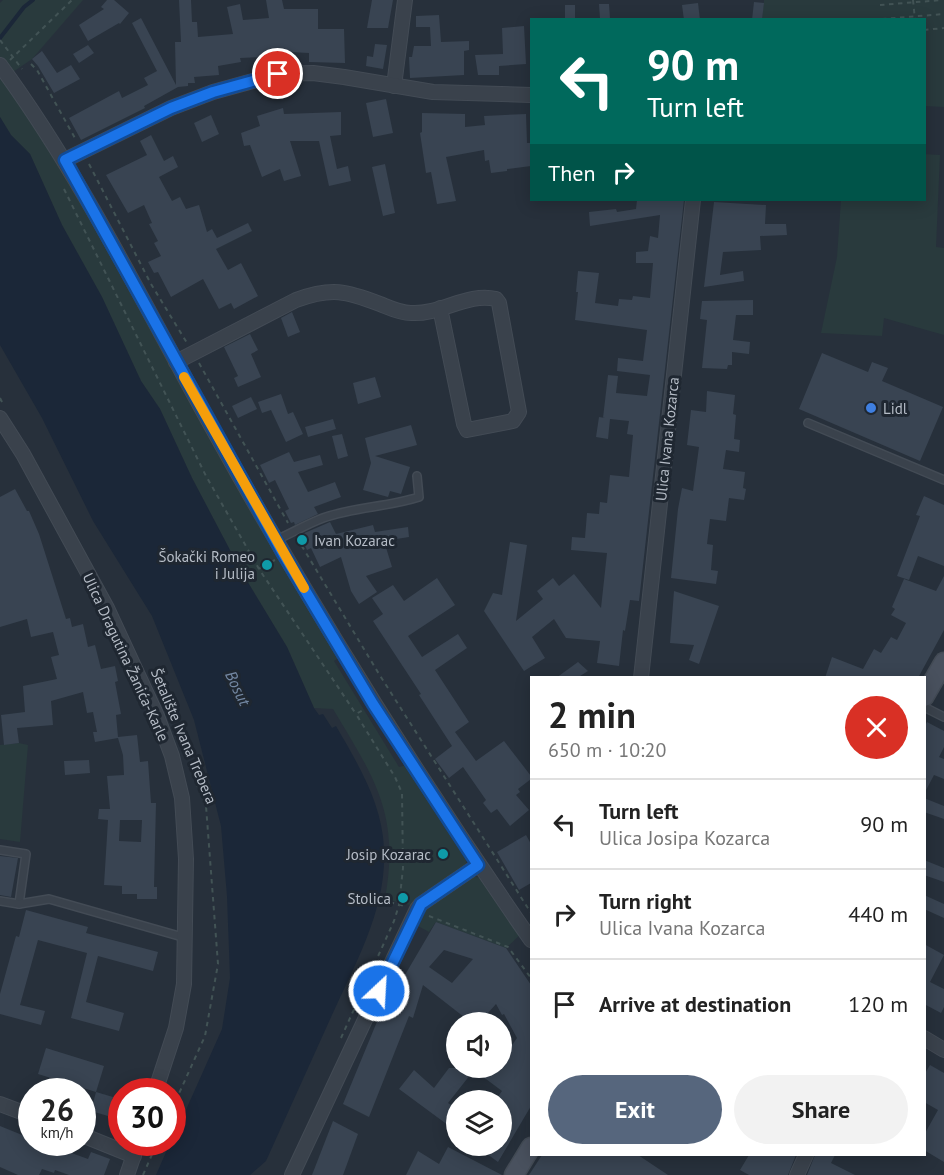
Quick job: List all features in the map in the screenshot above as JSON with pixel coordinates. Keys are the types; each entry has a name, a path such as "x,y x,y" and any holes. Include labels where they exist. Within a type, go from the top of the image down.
{"main road":[{"path":"926,694 944,662"},
{"path":"514,1175 530,1146"}],"street":[{"path":"394,86 405,0"},
{"path":"1,67 65,160 284,555 373,704 478,865 530,939"},
{"path":"65,160 181,104 213,92 278,74 344,77 433,92 530,95"},
{"name":"Ulica Ivana Kozarca","path":"641,676 693,201"},
{"path":"176,362 296,300 316,293 334,291 357,295 397,311 411,313 425,313 440,308 488,297 496,299 499,303 519,412 513,421 467,430 440,308"},
{"name":"Ulica Dragutina Žanića-Karle","path":"3,413 28,464 107,609 157,716 182,798 186,860 184,984 176,1028 160,1078"},
{"path":"292,1175 417,909 478,865"},
{"path":"926,1039 944,1050"},
{"path":"0,1104 18,1111"},
{"path":"127,1175 134,1156"},
{"path":"797,1175 806,1156"}],"lane":[{"path":"808,423 944,480"},
{"path":"276,540 324,518 364,508 401,503 419,497 417,476"},
{"path":"926,708 944,717"},
{"path":"0,850 26,854 19,904"},
{"path":"0,901 19,904 49,899 186,938"}],"path":[{"path":"1,67 72,0"},
{"path":"880,5 942,0"},
{"path":"914,1 915,18 944,14"},
{"path":"926,30 944,28"},
{"path":"0,40 22,69"},
{"path":"31,64 37,70 83,152 151,284 193,353 293,532 530,911"},
{"path":"63,188 206,476 260,569 356,714 395,777 402,793 404,849 399,905 394,921 339,1042"},
{"path":"0,398 3,413"},
{"path":"260,569 268,561 269,563 284,555"},
{"path":"356,714 373,704"},
{"name":"Šetalište Ivana Trebera","path":"186,1078 205,1035 218,964 206,806 188,764"},
{"path":"381,900 417,909 438,921 508,947 530,977"},
{"path":"143,1175 151,1156"}],"shaded area":[{"path":"3,0 83,0 32,59 10,74 0,59 0,3"},
{"path":"764,0 944,0 944,107 926,106 926,18 762,18"},
{"path":"0,77 25,110 62,168 184,387 340,657 334,661 399,767 407,765 467,859 465,868 414,906 385,899 389,869 389,843 386,820 372,777 333,709 314,708 287,647 241,571 192,478 160,409 141,381 102,297 62,225 30,154 11,135 0,117"},
{"path":"926,154 940,155 936,247 944,248 944,335 884,318 882,336 821,333 837,257 841,201 926,201"},
{"path":"19,743 28,745 20,842 0,839 0,745"},
{"path":"473,876 480,878 520,935 506,948 436,922 429,932 418,926 427,908"}],"water":[{"name":"Bosut","path":"0,117 11,135 30,154 62,225 102,297 141,381 160,409 192,478 241,571 287,647 314,708 319,715 323,714 332,728 336,726 368,784 379,815 384,848 384,870 381,892 368,934 266,1161 250,1175 156,1175 164,1156 186,1156 186,1110 222,1029 230,978 227,896 221,826 194,720 152,616 93,521 42,418 0,345"}],"building":[{"path":"107,0 114,0 129,13 120,24 88,41 79,25 104,9 101,7"},
{"path":"179,0 191,0 192,22 197,22 198,37 233,34 227,7 240,4 243,20 269,18 266,0 282,0 284,9 318,9 318,29 344,29 345,63 309,62 309,53 290,52 290,56 240,58 241,62 218,66 219,75 194,77 195,83 178,87 144,106 145,108 81,140 69,118 119,91 122,98 148,85 144,78 157,71 132,23 141,18 176,85 175,42 181,42"},
{"path":"372,0 393,0 388,28 367,28"},
{"path":"754,2 764,3 762,18 752,18"},
{"path":"698,3 700,18 684,18 682,5"},
{"path":"599,4 609,4 610,18 600,18"},
{"path":"565,5 575,5 575,18 565,18"},
{"path":"439,15 441,42 469,41 469,50 464,51 464,75 410,78 409,57 412,57 414,46 431,46 430,27 416,27 416,16"},
{"path":"524,26 526,64 499,66 499,75 478,75 475,55 503,54 502,28"},
{"path":"375,44 387,45 383,69 366,66 367,56 373,57"},
{"path":"88,45 94,53 79,63 73,54"},
{"path":"42,51 57,73 71,65 80,79 54,93 32,59"},
{"path":"386,99 393,133 373,137 366,103"},
{"path":"283,108 284,114 341,112 341,135 330,136 337,169 348,166 351,181 329,186 319,141 290,141 301,176 284,181 280,169 262,177 250,145 244,146 241,133 260,126 257,116"},
{"path":"422,113 465,114 465,127 485,125 484,116 526,114 530,166 491,173 489,160 485,161 484,150 446,157 456,201 437,204 431,172 426,173 420,133 422,132"},
{"path":"211,115 219,134 202,142 194,123"},
{"path":"151,135 164,161 173,156 178,167 159,177 172,201 180,197 186,209 199,205 207,232 212,229 217,238 248,223 252,231 216,249 228,270 241,263 258,296 234,309 231,303 219,309 203,279 171,297 158,272 154,273 148,262 161,256 154,243 158,241 149,224 152,223 144,205 128,213 106,175 147,155 140,141"},
{"path":"385,164 395,213 383,216 372,167"},
{"path":"637,201 684,201 639,601 630,600 625,631 623,630 619,666 597,663 600,641 566,638 554,619 532,637 545,658 524,671 484,611 493,593 502,595 510,542 527,545 516,621 543,599 537,591 553,578 559,586 574,574 601,608 607,553 571,550 572,537 585,538 587,513 599,514 600,502 607,503 610,475 629,477 633,435 627,434 629,421 610,419 608,439 596,437 599,417 603,418 608,375 618,376 616,393 647,396 650,375 617,371 618,358 643,361 647,330 575,320 578,271 599,273 595,303 618,306 619,299 632,300 633,296 650,298 653,263 636,263 636,252 648,251 650,236 658,238 660,215 590,226 589,212 636,209"},
{"path":"714,202 766,205 765,224 786,224 787,235 760,236 761,250 723,252 720,275 743,271 744,281 704,287"},
{"path":"753,300 753,315 736,315 733,340 750,342 749,354 732,352 732,365 728,365 727,369 702,368 707,320 700,319 702,301"},
{"path":"292,312 300,332 288,337 281,318"},
{"path":"250,334 258,350 251,354 261,377 238,387 234,378 238,376 224,347"},
{"name":"Lidl","path":"822,353 868,372 872,362 888,368 882,381 943,407 920,461 799,409"},
{"path":"375,377 381,397 358,404 353,383"},
{"path":"707,391 735,395 734,439 740,440 739,452 726,450 723,469 745,472 743,488 746,489 744,500 729,498 726,521 710,519 707,544 713,545 711,570 718,571 716,584 671,578 682,488 693,491 699,447 687,445 691,410 706,412"},
{"path":"281,394 288,414 293,412 303,434 286,442 271,410 262,413 258,402"},
{"path":"251,397 257,409 238,418 232,406"},
{"path":"333,419 336,429 308,437 305,427"},
{"path":"411,425 417,445 375,456 410,467 401,494 390,491 388,497 363,490 371,463 365,438"},
{"path":"342,434 348,456 338,459 332,436"},
{"path":"289,452 294,462 320,455 323,465 298,472 308,492 335,482 341,497 314,507 318,514 295,525 294,522 291,523 285,511 289,509 275,480 269,483 260,465"},
{"path":"15,489 29,511 39,534 66,619 70,618 72,627 83,624 88,647 95,645 101,669 115,666 118,681 115,682 121,714 116,715 118,737 137,735 140,762 148,761 151,803 156,803 154,887 157,887 157,899 137,899 137,894 122,894 122,886 104,885 108,820 98,819 99,809 110,809 107,776 124,775 123,755 118,738 95,742 93,732 97,732 93,712 87,713 83,692 51,701 53,725 17,728 19,743 4,745 1,715 25,712 23,686 57,679 51,657 59,655 53,632 31,637 27,619 0,627 0,497","holes":["120,820 142,820 141,842 119,841"]},
{"path":"924,496 944,505 944,566 918,556 909,580 897,576 920,516 916,515"},
{"path":"330,522 336,534 373,525 375,532 408,527 409,537 384,541 392,567 366,576 377,592 359,604 351,591 341,557 320,567 311,548 307,550 300,535"},
{"path":"944,576 944,630 919,676 826,676 832,657 863,669 874,649 881,653 891,637 897,640 906,623 891,615 904,579 936,591"},
{"path":"437,578 455,605 408,636 422,657 458,634 467,648 435,670 469,722 455,732 476,761 504,741 530,775 530,780 518,789 520,792 516,795 529,810 510,826 497,809 491,813 483,803 486,800 463,767 449,778 435,759 452,746 373,621 383,614 372,598 393,585 404,601"},
{"path":"674,591 719,606 699,664 689,660 694,645 670,643"},
{"path":"578,662 588,671 580,676 559,676"},
{"path":"927,722 944,731 944,747 939,757 944,759 944,779 934,775 926,790"},
{"path":"89,760 90,773 65,775 64,761"},
{"path":"926,799 944,806 944,819 926,813"},
{"path":"526,835 530,842 530,884 519,890 497,852"},
{"path":"0,856 18,858 11,897 0,895"},
{"path":"926,861 944,868 944,882 926,876"},
{"path":"926,896 944,904 944,918 926,910"},
{"path":"26,910 88,927 86,933 158,952 153,971 98,956 86,1002 124,1013 119,1031 71,1018 87,953 38,940 20,1005 45,1011 41,1025 0,1014 0,994 16,936 19,937"},
{"path":"436,922 506,948 530,984 530,1108 512,1138 512,1090 501,1090 485,1078 512,1078 512,1045 517,1038 512,1029 512,1012 500,1012 496,1004 489,1012 458,1012 423,985 413,1018 409,1016 369,1117 343,1104 381,1012 384,1013 398,978 402,980","holes":["444,950 473,959 452,983 429,967"]},
{"path":"926,945 944,955 930,982 944,989 944,1007 941,1013 926,1005"},
{"path":"46,1048 104,1066 96,1092 96,1078 51,1078 38,1074"},
{"path":"930,1065 944,1073 944,1162 926,1151 926,1131 938,1110 926,1103 926,1072"},
{"path":"414,1070 434,1088 446,1072 446,1078 468,1078 458,1090 446,1090 446,1124 399,1089"},
{"path":"96,1092 108,1096 108,1116 96,1112"},
{"path":"333,1121 358,1134 343,1175 312,1175"},
{"path":"0,1126 18,1133 18,1156 80,1156 88,1159 89,1156 96,1156 96,1154 110,1159 104,1175 69,1175 55,1170 54,1173 42,1169 39,1175 18,1175 0,1167"},
{"path":"418,1151 439,1164 446,1151 446,1156 465,1156 502,1175 406,1175"},
{"path":"490,1156 502,1156 498,1162"},
{"path":"541,1156 640,1156 668,1175 529,1175"},
{"path":"748,1156 796,1156 788,1175 749,1175 740,1170"},
{"path":"815,1156 834,1156 831,1163 855,1175 807,1175"}],"waterway":[{"path":"0,38 24,7 33,0"}],"slow traffic":[{"path":"184,377 304,588"}],"place":[{"name":"Lidl","path":"871,408"},
{"name":"Ivan Kozarac","path":"302,540"},
{"name":"Šokački Romeo i Julija","path":"267,565"},
{"name":"Josip Kozarac","path":"443,854"},
{"name":"Stolica","path":"403,898"}],"route":[{"path":"278,74 213,92 171,108 65,160 284,555 373,704 478,865 417,909 379,991"}]}
